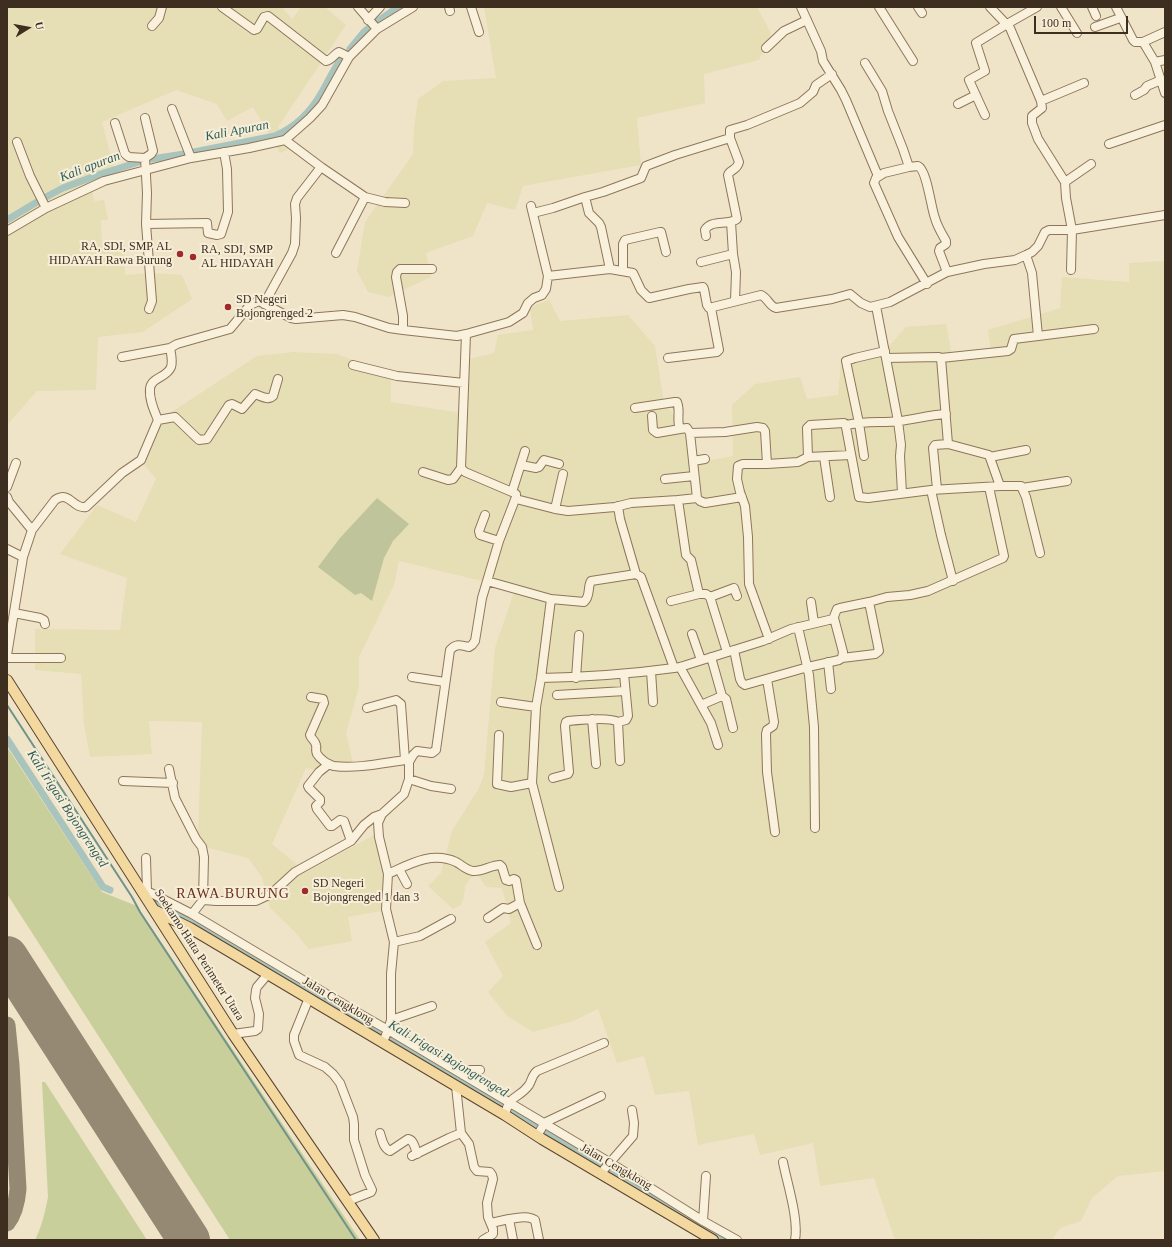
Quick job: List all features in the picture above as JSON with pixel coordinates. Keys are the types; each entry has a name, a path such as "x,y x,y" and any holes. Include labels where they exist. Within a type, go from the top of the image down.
{"main road":[{"name":"Soekarno Hatta Perimeter Utara","path":"7,680 145,892 154,910 233,1034 374,1240"},
{"name":"Jalan Cengklong","path":"154,910 250,956 268,974 309,998 386,1036 456,1086 506,1109 538,1135 605,1168 686,1217 713,1240"}],"street":[{"path":"152,26 159,18 162,7"},
{"path":"358,7 377,29"},
{"path":"368,20 380,7"},
{"path":"7,231 46,208 104,181 191,158 249,148 284,140 310,118 322,105 349,57 377,29 413,7"},
{"path":"471,7 479,32"},
{"path":"801,7 824,61 846,100 878,176"},
{"path":"879,7 912,61"},
{"path":"990,7 1007,24 1013,33 1026,68 1042,101 1042,108 1032,116 1032,123 1038,139 1065,182 1066,198 1072,230 1071,270"},
{"path":"986,115 969,80 984,72 985,69 976,44 1037,7"},
{"path":"1061,7 1077,33"},
{"path":"1092,7 1096,16"},
{"path":"1116,7 1120,18 1135,42 1143,42 1165,32"},
{"path":"227,9 254,30 257,29 264,17 268,16 326,61 330,60 336,53 339,52 349,57"},
{"path":"1095,27 1120,18"},
{"path":"766,48 784,31 807,20"},
{"path":"1143,42 1156,62 1165,93"},
{"path":"1156,62 1165,60"},
{"path":"866,63 882,91 908,167"},
{"path":"706,236 705,230 708,226 731,222 737,217 728,176 729,173 736,169 739,162 730,138 730,130 747,125 800,103 813,92 816,85 832,74"},
{"path":"1135,95 1143,91 1147,86 1161,80"},
{"path":"1042,101 1084,84"},
{"path":"958,104 976,95"},
{"path":"172,110 191,158"},
{"path":"115,123 125,154 129,157 145,158 153,151 145,118"},
{"path":"1109,144 1165,125"},
{"path":"122,357 170,348 177,344 230,329 250,305 259,301 296,320 342,315 356,317 389,328 457,336 509,322 523,313 528,303 534,298 542,295 546,289 548,276 532,209 554,208 603,192 641,178 646,166 675,155 730,138"},
{"path":"284,140 365,197 385,202 405,203"},
{"path":"17,142 30,176 46,208"},
{"path":"146,224 207,223 208,233 217,235 221,234 228,212 227,168 224,152"},
{"path":"145,158 148,193 146,224 152,301 149,309"},
{"path":"1065,182 1091,164"},
{"path":"927,284 898,237 874,183 878,176 884,172 908,167 918,166 921,168 926,182 934,218 946,241 946,244 940,248 939,251 947,272"},
{"path":"264,304 292,253 295,244 295,204 297,198 321,167"},
{"path":"336,253 365,197"},
{"path":"585,197 588,213 599,223 601,227 610,269"},
{"path":"711,308 761,295 772,307 776,308 832,299 850,294 866,306 876,306 897,299 947,272 984,264 1015,260 1032,252 1038,246 1045,232 1049,230 1072,230 1165,215"},
{"path":"731,222 736,272 735,302"},
{"path":"623,271 623,244 626,240 661,232 666,252"},
{"path":"701,262 733,254"},
{"path":"1026,255 1032,273 1038,336"},
{"path":"402,330 403,316 396,278 397,272 400,269 432,269"},
{"path":"548,276 610,269 633,272 641,290 649,298 689,288 703,287 707,305 711,308 718,350 717,352 668,358"},
{"path":"876,306 898,421 901,445 900,456 902,493"},
{"path":"864,456 859,423 846,361 855,358 885,354 941,358 1008,351 1011,349 1014,339 1094,329"},
{"path":"423,472 448,480 454,479 461,468 466,334"},
{"path":"7,655 23,557 32,530 55,500 60,496 66,496 80,507 86,507 122,473 142,460 158,420 150,398 149,388 153,381 166,374 171,367 172,359 170,348"},
{"path":"941,358 948,444"},
{"path":"353,365 397,376 464,383"},
{"path":"158,420 175,417 199,440 207,439 229,404 242,409 255,394 271,398 278,379"},
{"path":"635,408 677,402 679,407 678,421 680,429"},
{"path":"808,457 807,428 810,426 898,421 946,414"},
{"path":"652,416 653,430 657,433 687,428 690,434 697,498 700,501 705,503 742,497"},
{"path":"847,425 846,427 859,498 934,489 1020,485 1026,497 1040,553"},
{"path":"690,434 725,432 757,427 763,428 765,431 767,464"},
{"path":"953,581 942,541 934,489 933,448 935,445 948,444 988,454 1000,486"},
{"path":"990,458 1026,450"},
{"path":"311,697 323,699 324,703 310,735 311,739 316,742 316,751 318,755 329,764 334,766 354,766 407,761 417,751 432,753 436,750 450,650 457,645 469,647 475,641 479,622 479,609 514,496 525,451"},
{"path":"769,639 749,584 748,537 745,506 738,479 738,466 743,464 798,462 808,457 851,455"},
{"path":"824,457 830,497"},
{"path":"693,461 705,459"},
{"path":"521,465 539,468 542,461 546,460 559,464"},
{"path":"7,487 16,464"},
{"path":"461,468 464,472 514,496 555,509 568,511 618,506 631,503 697,498"},
{"path":"555,509 563,474"},
{"path":"665,479 694,476"},
{"path":"1022,488 1067,481"},
{"path":"842,658 843,652 834,618 836,612 840,608 886,597 910,595 928,591 1004,557 989,487"},
{"path":"7,497 9,502 32,530"},
{"path":"678,500 686,555 691,560 699,594"},
{"path":"618,506 636,574"},
{"path":"485,515 479,531 480,535 499,541"},
{"path":"7,549 23,557"},
{"path":"487,581 551,599 584,602 589,595 589,584 591,581 636,574 641,577 677,667 711,723 718,745"},
{"path":"710,597 734,588 737,596"},
{"path":"671,601 699,594 706,594 710,597 742,683 748,685 842,658 875,654 878,651 869,602"},
{"path":"551,599 536,707 532,783 559,887"},
{"path":"810,602 814,623"},
{"path":"14,613 40,618 44,620 45,624"},
{"path":"541,678 576,678 624,674 677,667 769,639 798,627 834,618"},
{"path":"798,627 808,667 814,727 815,828"},
{"path":"692,634 701,660"},
{"path":"576,678 579,635"},
{"path":"711,657 722,696 726,699 733,728"},
{"path":"7,658 61,658"},
{"path":"828,662 831,689"},
{"path":"651,671 653,702"},
{"path":"553,778 568,774 569,772 565,726 566,722 612,719 618,722 626,720 628,716 624,674"},
{"path":"412,677 445,682"},
{"path":"767,679 774,722 773,726 767,730 766,734 767,772 775,832"},
{"path":"557,695 625,691"},
{"path":"701,705 722,696"},
{"path":"202,900 256,901 271,894 294,872 351,841 364,825 374,817 382,814 404,794 410,779 401,704 396,700 367,708"},
{"path":"501,702 536,707"},
{"path":"592,720 596,764"},
{"path":"618,722 620,761"},
{"path":"499,735 497,784 511,787 532,783"},
{"path":"329,764 316,776 308,788 320,799 316,809 330,826 340,820 344,821 351,841"},
{"path":"169,768 175,798 196,839 202,847 204,857 202,900 192,914"},
{"path":"410,779 431,786 451,789"},
{"path":"123,781 173,783"},
{"path":"382,814 378,823 379,837 388,874 386,909 394,942 391,974 390,1020 386,1036"},
{"path":"146,858 145,892 192,914 250,956 360,1014 386,1036 463,1075 506,1109 544,1124 605,1168 633,1136 634,1123 632,1110"},
{"path":"388,874 426,858 440,858 456,862 467,869 474,871 500,865 506,880 516,880 520,903 536,945"},
{"path":"399,869 407,884"},
{"path":"488,918 503,908 509,909 520,903"},
{"path":"394,942 420,936 452,919"},
{"path":"233,1034 255,1031 258,1029 259,1014 256,990 257,986 268,974"},
{"path":"309,998 294,1035 294,1041 299,1055 325,1067 333,1074 340,1084 353,1117 354,1140 365,1175 372,1190 371,1192 348,1201"},
{"path":"390,1020 432,1006"},
{"path":"506,1109 528,1086 533,1075 537,1071 604,1043"},
{"path":"463,1075 470,1070 480,1070"},
{"path":"456,1086 461,1133 469,1144 474,1167 477,1171 490,1172 493,1179 487,1204 488,1217 493,1229 493,1234 483,1240"},
{"path":"538,1135 544,1124 601,1096"},
{"path":"380,1132 388,1150 390,1151 408,1139 413,1141 415,1155 461,1133"},
{"path":"783,1162 795,1220 795,1240"},
{"path":"703,1221 706,1176"},
{"path":"491,1223 521,1217 530,1217 535,1220 539,1240"},
{"path":"686,1217 703,1221 737,1240"},
{"path":"509,1219 513,1240"}],"shaded area":[{"path":"7,7 282,7 292,19 301,7 325,7 346,25 278,127 291,148 280,153 253,107 227,121 217,104 176,90 102,122 117,180 92,189 94,201 104,200 108,220 101,220 102,245 124,245 125,275 151,273 182,275 192,299 143,332 98,337 96,390 37,391 7,425"},
{"path":"484,7 757,7 771,33 759,60 704,74 705,103 637,118 641,165 523,186 515,210 487,203 473,236 426,253 431,277 388,297 368,292 357,271 365,222 413,154 414,128 418,99 443,81 496,78"},
{"path":"1165,261 1165,1171 1118,1176 1092,1198 1081,1221 1060,1228 1052,1240 979,1240 977,1238 971,1240 895,1240 874,1178 820,1186 813,1143 760,1155 754,1134 698,1145 689,1091 655,1095 644,1056 617,1063 598,1009 573,1021 533,1032 507,1016 488,992 503,976 485,942 511,923 502,888 486,887 477,874 470,879 465,886 464,897 461,905 453,909 428,886 441,873 452,831 479,788 484,775 495,648 515,589 399,561 394,585 359,657 359,687 346,733 353,764 319,771 306,768 272,844 306,872 374,835 385,873 381,911 348,917 352,941 309,949 294,931 270,908 262,877 248,858 208,848 198,836 202,722 149,721 152,754 90,757 84,724 81,674 35,670 35,629 120,630 127,578 60,554 97,505 136,522 156,479 143,463 161,419 257,356 293,352 337,354 391,375 391,402 468,414 466,360 494,353 498,335 533,330 530,307 549,300 560,321 628,315 655,346 664,403 683,424 696,463 733,456 732,405 755,384 800,377 807,399 838,395 841,362 890,345 906,327 946,324 953,360 991,354 988,330 1060,308 1062,277 1129,282 1129,263"}],"green space":[{"path":"377,498 409,524 393,541 384,558 372,601 361,593 355,595 318,567 340,538"},
{"path":"7,747 102,892 137,906 360,1240 230,1240 7,894"},
{"path":"42,1082 45,1082 147,1240 35,1240 48,1197"}],"waterway":[{"name":"Kali Apuran","path":"378,21 398,7"},
{"path":"350,49 370,27"},
{"name":"Kali Apuran","path":"194,152 275,136 290,128 313,106 334,69 343,57"},
{"name":"Kali Apuran","path":"152,159 184,154"},
{"name":"Kali apuran","path":"46,197 63,188 142,161"},
{"name":"Kali Apuran","path":"7,220 37,202"},
{"path":"7,705 132,897 140,912 356,1240"},
{"name":"Kali Irigasi Bojongrenged","path":"7,739 103,887 110,890"},
{"name":"Kali Irigasi Bojongrenged","path":"157,901 190,918 725,1240"}],"taxiway":[{"path":"7,1025 11,1065 18,1189 15,1207 12,1216 7,1223"}],"runway":[{"path":"7,957 189,1240"}],"place":[{"name":"RA, SDI, SMP AL HIDAYAH Rawa Burung","path":"180,254"},
{"name":"RA, SDI, SMP AL HIDAYAH","path":"193,257"},
{"name":"SD Negeri Bojongrenged 2","path":"228,307"},
{"name":"SD Negeri Bojongrenged 1 dan 3","path":"305,891"}],"district":[{"name":"RAWA BURUNG","path":"233,894"}]}
